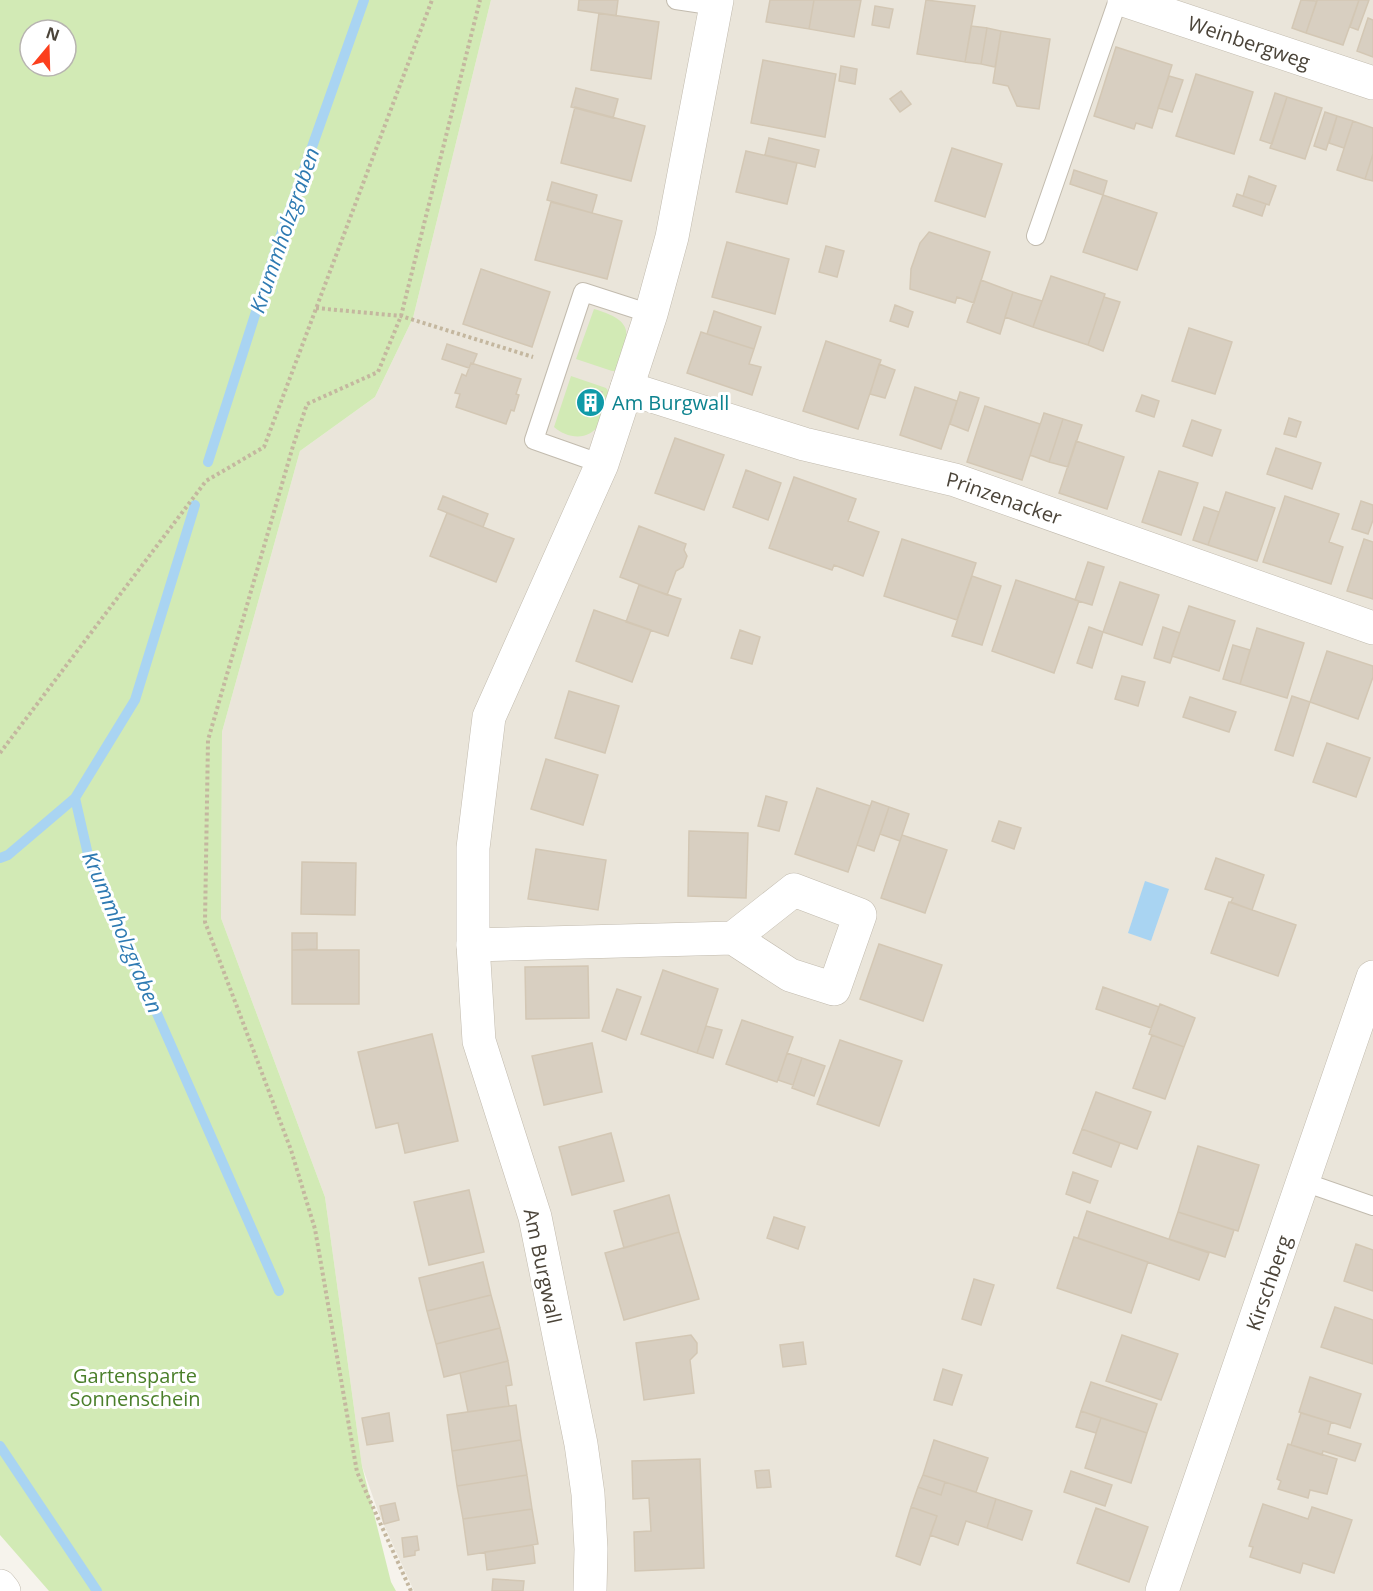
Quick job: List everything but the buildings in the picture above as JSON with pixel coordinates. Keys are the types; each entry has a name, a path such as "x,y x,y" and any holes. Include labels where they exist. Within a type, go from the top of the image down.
{"street":[{"name":"Weinbergweg","path":"1124,0 1373,83"},
{"name":"Am Burgwall","path":"590,1591 591,1549 588,1494 581,1444 535,1218 479,1041 473,945 473,848 489,717 602,464 651,314 672,237 717,3"},
{"name":"Prinzenacker","path":"627,388 804,444 955,480 1373,628"},
{"path":"473,945 733,938"},
{"name":"Kirschberg","path":"1162,1591 1373,977"},
{"path":"0,1586 4,1591"}],"lane":[{"path":"676,0 717,3"},
{"path":"1036,236 1118,0"},
{"path":"602,464 534,440 558,365 583,292 651,314"},
{"path":"1304,1182 1373,1206"}],"path":[{"path":"0,753 206,481 264,447 432,0"},
{"path":"411,1591 357,1472 315,1229 291,1150 205,922 208,740 307,404 378,372 401,316 480,0"},
{"path":"316,308 401,316 558,365"}],"shaded area":[{"path":"491,0 1373,0 1373,1591 414,1591 379,1514 362,1466 325,1197 221,918 222,732 300,451 375,397 413,318"}],"green space":[{"name":"Gartensparte Sonnenschein","path":"0,0 491,0 413,318 375,397 300,451 222,732 221,918 325,1197 362,1466 391,1582 396,1591 49,1591 0,1535"},
{"path":"594,309 618,319 624,325 626,339 615,371 576,359"},
{"path":"571,376 606,388 609,392 599,424 595,430 584,436 571,436 554,427"}],"water":[{"path":"1145,881 1169,889 1151,941 1128,933"}],"waterway":[{"name":"Krummholzgraben","path":"208,462 277,246 364,0"},
{"name":"Krummholzgraben","path":"195,505 135,700 75,798 89,859 279,1291"},
{"path":"0,858 8,855 75,798"},
{"path":"0,1446 97,1591"}],"place":[{"name":"Am Burgwall","path":"591,402"}]}
